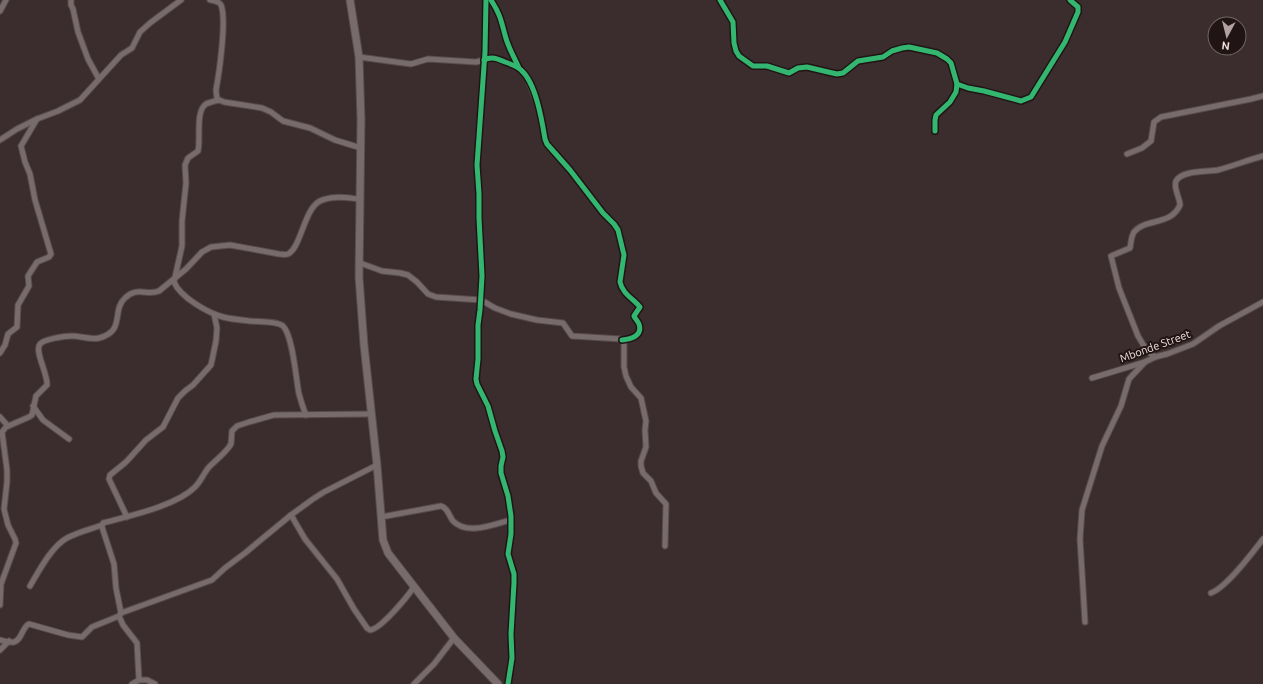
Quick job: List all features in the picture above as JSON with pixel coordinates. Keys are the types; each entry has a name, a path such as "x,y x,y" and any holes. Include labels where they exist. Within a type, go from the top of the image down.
{"main road":[{"path":"350,0 359,57 361,148 360,264 364,344 377,465 383,540 388,553 454,638 498,684"}],"street":[{"path":"0,11 6,0"},
{"path":"71,0 78,32 88,59 99,79"},
{"path":"0,140 37,118 77,102 120,55 132,48 140,32 181,0"},
{"path":"210,0 220,4 222,15 223,37 216,90 216,96 219,100"},
{"path":"486,0 484,60 477,165 480,194 479,218 482,276 478,325 476,382 488,406 494,431 502,451 503,457 501,473 508,496 511,520 511,534 508,554 514,574 514,583 511,634 512,658 508,684"},
{"path":"360,264 382,271 400,273 408,276 428,294 436,297 480,300 511,314 538,320 563,323 572,336 618,338 622,340 632,339 637,336 639,332 639,322 634,316 640,307 625,293 620,282 624,255 618,230 547,144 535,95 527,77 519,68 509,48 504,34 502,21 491,0"},
{"path":"720,0 733,22 736,51 747,63 753,66 767,66 789,72 798,68 813,68 837,74 843,73 858,60 883,56 909,47 938,54 947,59 951,63 957,84 956,92 950,102 939,111 935,117 935,131"},
{"path":"957,84 1016,101 1026,100 1031,96 1065,42 1078,12 1078,7 1070,0"},
{"path":"359,57 411,64 428,59 476,62 492,58 519,68"},
{"path":"1127,154 1142,148 1151,141 1154,122 1160,117 1263,96"},
{"path":"306,415 299,394 289,338 286,330 278,323 249,321 214,314 194,303 181,292 174,282 182,246 182,221 186,183 185,165 188,158 198,151 199,124 203,107 206,104 219,100 262,108 271,112 283,121 310,128 335,140 361,148"},
{"path":"0,353 5,346 9,332 17,327 18,305 29,286 29,275 37,262 49,257 51,254 21,146 37,118"},
{"path":"1155,357 1147,351 1140,341 1119,288 1111,256 1130,248 1132,235 1139,227 1164,220 1176,212 1180,205 1176,186 1179,178 1191,173 1218,170 1263,156"},
{"path":"0,604 2,584 16,543 8,525 4,509 7,470 2,432 3,428 32,415 36,396 46,385 47,380 38,352 40,343 46,340 69,336 98,339 108,335 113,331 116,324 120,303 126,296 141,291 154,293 186,269 202,252 211,247 230,245 285,255 290,253 292,250 312,208 318,202 338,197 360,199"},
{"name":"Mbonde Street","path":"1092,378 1145,362 1193,344 1220,326 1263,302"},
{"path":"127,517 110,480 110,474 126,462 146,440 163,427 178,398 184,391 195,383 211,365 217,328 214,314"},
{"path":"622,340 624,343 624,367 626,376 631,387 641,398 646,421 646,447 641,461 641,466 643,472 651,481 656,493 666,504 665,546"},
{"path":"1085,622 1080,539 1082,510 1102,446 1121,406 1129,379 1145,362"},
{"path":"33,406 43,420 69,439"},
{"path":"30,586 42,566 61,542 72,536 102,525 103,523 144,512 182,496 195,488 203,478 208,468 229,447 231,444 232,431 237,426 274,415 372,414"},
{"path":"0,417 8,426"},
{"path":"0,640 9,642 17,640 24,628 30,624 68,635 82,637 92,627 120,614 212,580 291,515 324,492 377,465"},
{"path":"381,517 442,506 446,509 456,524 464,528 479,528 511,520"},
{"path":"291,515 306,539 337,579 354,609 370,630 375,628 393,613 406,599 414,586"},
{"path":"102,525 114,564 116,588 123,625 137,643 139,680"},
{"path":"1211,593 1219,590 1226,583 1263,539"},
{"path":"414,684 434,664 454,638"},
{"path":"0,650 9,642"},
{"path":"132,684 139,680 147,680 155,684"}],"cycle path":[{"path":"486,0 485,52 477,165 482,276 476,379 488,406 502,451 503,457 501,473 508,496 511,516 511,534 508,554 514,574 514,583 511,634 512,658 508,684"},
{"path":"491,0 498,13 508,44 519,68"},
{"path":"720,0 733,22 736,51 739,56 753,66 767,66 789,73 798,68 807,67 837,74 843,73 858,61 883,57 892,51 909,47 937,53 947,59 951,63 957,84 1021,101 1031,97 1065,42 1078,12 1078,7 1070,0"},
{"path":"484,60 495,58 512,64 518,67 526,76 531,84 538,103 547,144 618,230 624,255 620,282 621,286 623,290 640,307 634,316 640,328 638,334 632,338 622,340"},
{"path":"935,131 936,115 950,102 956,92 957,84"}]}
